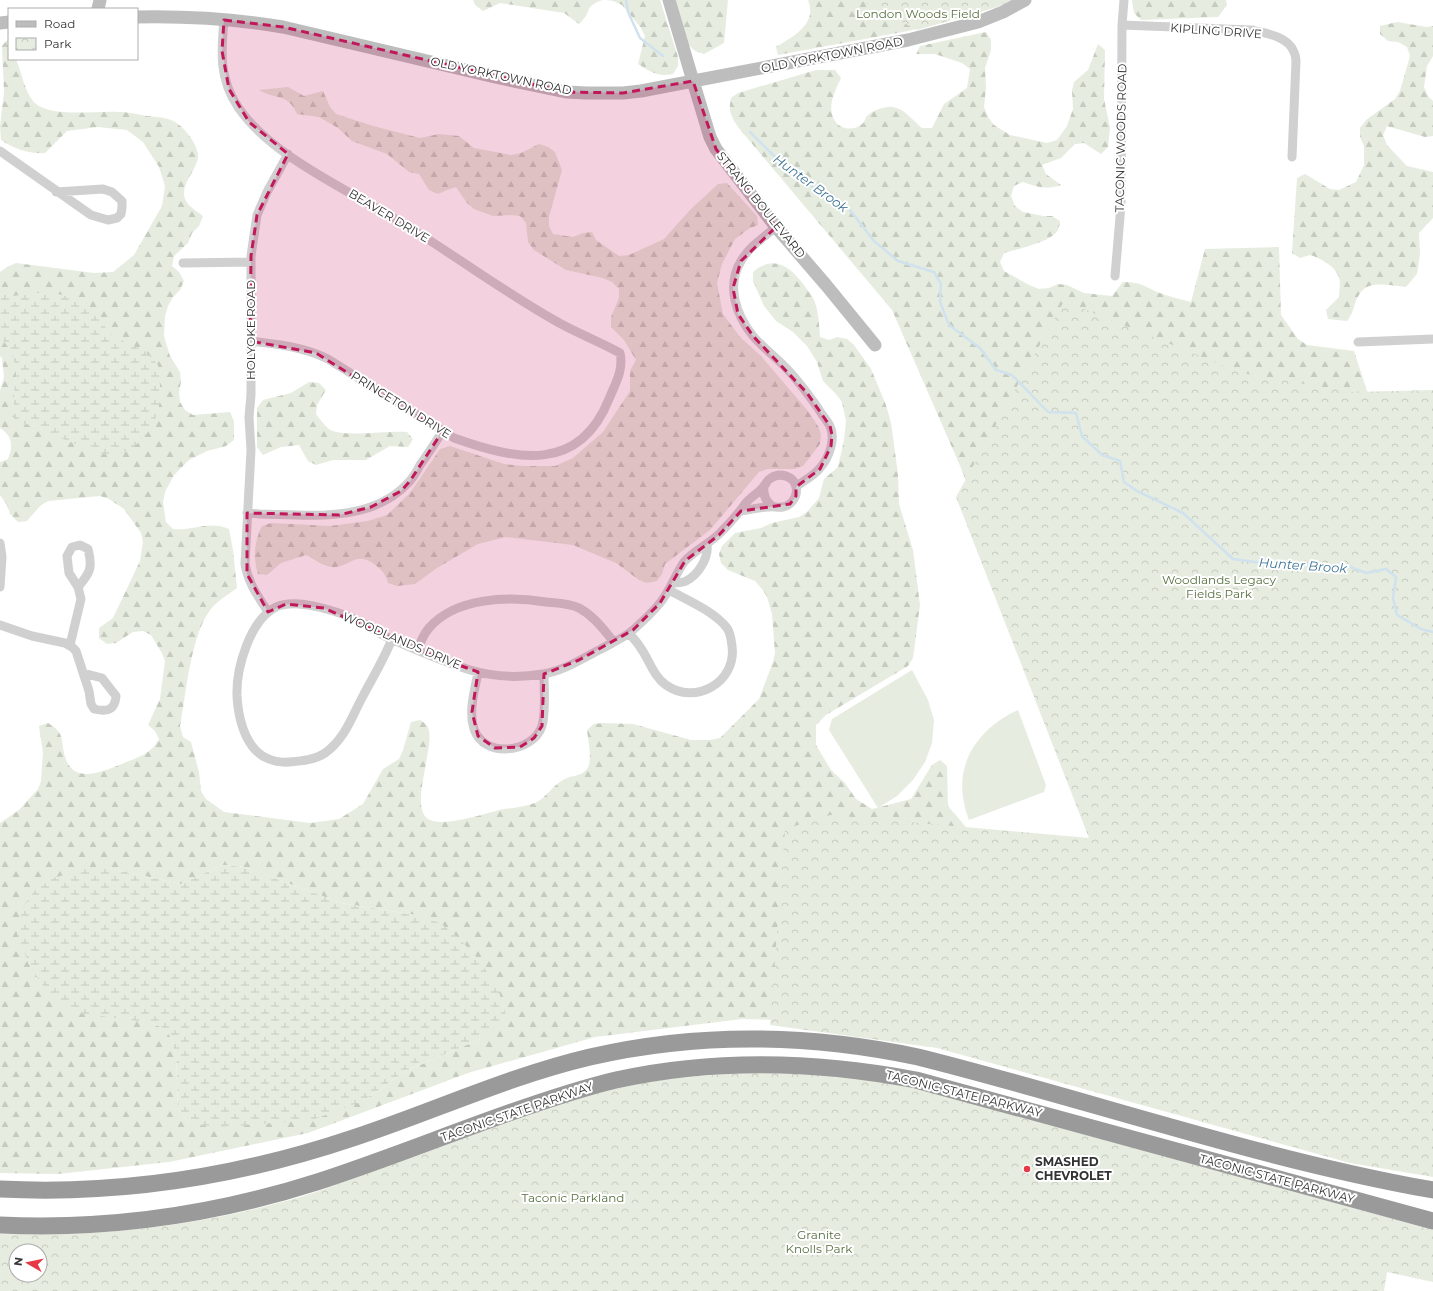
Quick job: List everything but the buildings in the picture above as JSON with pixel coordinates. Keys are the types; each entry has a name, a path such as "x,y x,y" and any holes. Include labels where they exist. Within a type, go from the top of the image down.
{"highway":[{"name":"TACONIC STATE PARKWAY","path":"0,1188 59,1189 114,1187 168,1181 222,1172 276,1161 330,1146 510,1081 563,1064 623,1050 671,1043 754,1038 836,1043 891,1051 918,1057 1300,1162 1433,1190"},
{"name":"TACONIC STATE PARKWAY","path":"0,1225 46,1226 102,1224 156,1219 212,1210 265,1198 319,1182 532,1105 590,1086 671,1070 725,1065 774,1064 835,1067 916,1080 1433,1221"}],"main road":[{"name":"STRANG BOULEVARD","path":"670,0 692,81 710,137 716,149 776,227 826,284 875,345"},
{"name":"OLD YORKTOWN ROAD","path":"138,17 224,20 259,23 283,27 495,77 566,92 623,93 641,91 908,40 978,22 1008,10 1025,0"}],"street":[{"name":"TACONIC WOODS ROAD","path":"1114,276 1121,206 1122,25 1124,0"},
{"name":"BEAVER DRIVE","path":"224,20 222,51 223,73 238,107 249,122 266,138 313,171 399,221 564,325 620,353 622,361"},
{"name":"KIPLING DRIVE","path":"1122,25 1251,30 1269,34 1290,45 1294,51 1296,61 1292,157"},
{"path":"0,151 56,192 91,215 101,219 112,220 121,214 122,201 112,192 102,188 56,192"},
{"name":"HOLYOKE ROAD","path":"268,612 251,586 245,564 251,450 249,416 251,395 251,262 257,215 288,154"},
{"path":"742,511 772,506 782,508 790,504 796,496 796,487 820,469 831,446 832,435 830,426 807,393 786,368 753,336 738,314 735,303 735,276 741,261 755,244 776,227"},
{"path":"183,263 251,262"},
{"path":"1358,342 1433,339"},
{"name":"PRINCETON DRIVE","path":"250,341 286,345 316,353 348,371 442,432 454,438 475,446 515,455 532,457 562,451 577,443 591,430 603,414 621,370 622,361"},
{"path":"247,513 339,515 371,507 401,491 410,481 442,432"},
{"name":"WOODLANDS DRIVE","path":"268,612 286,604 308,605 324,608 361,622 392,639 470,670 498,676 519,677 544,674 556,671 580,660 629,633 660,603 685,561 719,535 742,511 745,504 773,476 780,474 787,476 793,481 796,487"},
{"path":"764,486 764,498 772,506"},
{"path":"0,543 2,558 0,587"},
{"path":"671,586 686,581 696,573 705,559 708,550 707,544"},
{"path":"629,633 640,647 658,678 667,686 681,691 695,693 708,689 721,681 730,664 733,652 731,637 727,629 717,619 671,586"},
{"path":"70,645 81,599 78,587"},
{"path":"418,650 428,629 439,619 460,607 501,598 539,600 570,605 578,608 598,622 614,642"},
{"path":"268,612 254,629 247,643 239,676 237,694 240,718 248,740 254,749 260,754 278,762 302,761 314,758 325,753 335,743 348,727 360,700 392,639"},
{"path":"0,625 32,636 70,645 76,651 83,673"},
{"path":"478,672 473,696 472,712 474,731 483,742 496,748 506,749 520,747 534,738 540,730 544,717 544,674"}],"highlighted area":[{"path":"224,20 283,27 566,92 623,93 693,81 716,149 776,227 741,261 733,288 738,314 753,336 807,393 830,426 832,435 831,446 820,469 796,487 796,496 790,504 741,511 719,535 685,561 660,603 633,630 579,660 544,674 542,726 534,738 520,747 495,748 478,736 472,712 478,672 418,650 324,608 286,604 268,612 247,574 247,513 339,515 371,507 401,491 410,481 442,432 316,353 250,341 251,256 257,215 288,154 249,122 229,89 222,51"}],"green space":[{"path":"473,0 603,0 593,4 590,7 585,17 579,24 564,13 500,3 483,11 475,5"},
{"path":"606,0 660,0 678,57 678,66 673,74 658,74 638,64 645,36 641,28 622,5"},
{"path":"675,0 728,0 724,43 704,54 695,51 688,44"},
{"path":"808,0 1008,0 981,12 908,31 778,55 776,47 790,39 807,23 810,16"},
{"name":"London Woods Field","path":"860,0 1011,0 997,7 917,30"},
{"path":"1132,0 1226,0 1227,5 1218,17 1141,20 1134,13"},
{"path":"1397,22 1427,27 1433,26 1433,56 1427,66 1424,87 1428,96 1433,101 1433,136 1425,137 1387,126 1383,135 1387,145 1407,166 1433,172 1433,218 1419,233 1420,254 1417,274 1406,287 1374,285 1368,287 1359,295 1347,321 1328,319 1326,310 1339,297 1340,282 1335,270 1318,258 1310,255 1300,258 1292,253 1297,178 1305,174 1330,189 1339,190 1356,182 1364,165 1364,146 1360,137 1360,128 1366,120 1395,99 1400,91 1410,56 1407,47 1398,42 1388,41 1380,34 1380,26"},
{"path":"986,32 991,40 991,50 985,68 986,88 984,107 988,117 994,125 1010,135 1047,143 1057,140 1067,126 1073,109 1072,90 1074,82 1088,70 1098,44 1105,50 1104,99 1110,128 1108,147 1101,154 1084,143 1075,144 1061,158 1042,165 1046,174 1061,185 1042,187 1023,182 1014,186 1011,196 1015,206 1023,212 1043,216 1052,216 1060,222 1058,230 1049,238 1004,253 1000,262 1004,271 1039,289 1049,288 1058,284 1067,285 1084,293 1112,296 1123,282 1130,282 1191,302 1205,249 1279,247 1281,315 1298,339 1307,345 1354,351 1370,400 1160,961 995,559 961,468 892,310 738,127 730,110 731,98 738,93 816,70 835,70 841,78 832,100 831,111 835,121 844,128 855,128 863,123 867,116 872,112 883,108 893,107 901,110 922,128 932,128 944,104 967,88 970,69 962,63 935,54 916,54 920,46"},
{"path":"8,39 8,60 16,60 30,97 40,107 61,112 122,112 167,119 175,122 185,130 197,150 198,160 188,179 184,192 185,199 189,205 203,216 199,226 192,233 188,243 174,256 172,266 179,272 184,281 180,290 173,297 168,306 165,316 164,336 170,356 180,372 180,402 185,410 193,415 230,412 234,421 234,440 226,446 207,451 189,460 174,475 165,492 163,503 166,522 173,529 188,529 215,525 229,529 237,588 220,600 211,609 204,620 190,664 180,726 183,737 191,742 199,772 201,791 206,799 224,812 310,823 339,819 363,804 383,769 399,759 411,722 420,720 427,726 429,734 429,745 421,801 423,812 428,819 443,822 535,803 563,780 585,772 590,761 587,730 594,724 633,724 691,740 710,740 720,738 759,699 775,653 772,614 767,597 755,581 728,570 721,563 719,554 722,546 735,533 761,528 772,523 799,517 807,512 819,498 824,479 838,467 844,440 846,421 842,402 823,381 817,362 807,346 793,332 776,321 764,306 753,281 753,272 768,264 775,263 787,268 799,279 811,294 816,305 820,337 829,340 837,337 847,339 854,345 871,369 886,405 891,423 898,474 899,504 913,550 920,605 913,658 908,666 826,715 816,725 816,745 831,770 845,783 856,799 872,809 911,799 932,765 940,760 947,766 948,806 971,833 933,1042 790,1020 742,1019 595,1037 468,1073 308,1133 169,1162 58,1174 0,1173 0,823 19,810 38,789 41,781 43,753 39,726 48,723 57,730 62,739 64,753 68,763 73,770 80,773 88,774 105,770 138,757 152,749 159,739 155,731 148,725 160,699 165,661 151,635 143,631 133,632 116,643 107,644 99,638 99,628 113,618 140,561 143,542 141,533 124,509 109,499 100,496 48,501 40,506 27,521 18,522 10,514 7,505 0,495 0,462 8,459 11,450 11,442 7,434 0,428 0,391 4,377 2,358 0,356 0,272 16,263 94,273 113,272 134,255 162,206 165,186 159,167 143,142 127,130 98,127 67,131 45,153 34,153 11,146 1,140 0,126 4,92 2,46","holes":["222,865 245,867 341,903 415,915 485,1037 406,1071 363,1101 190,1125 178,1108 176,1055 170,1036 163,1028 152,1023 108,868 181,884"]},
{"path":"288,87 304,96 323,91 330,107 336,114 373,126 420,138 439,134 459,136 474,148 511,155 521,153 539,144 548,147 555,152 562,170 549,217 549,226 553,234 573,237 583,233 592,232 596,240 619,256 629,255 664,239 690,210 718,184 727,183 757,216 758,225 750,228 735,239 722,264 717,283 723,314 740,337 761,356 807,410 818,426 821,434 820,444 803,466 794,469 767,469 759,472 710,530 665,564 662,574 657,581 647,583 639,580 616,563 573,545 506,537 478,544 437,568 415,584 397,586 388,583 382,570 367,560 357,559 337,567 331,567 306,555 281,563 267,575 258,574 255,562 255,550 257,538 262,526 271,523 330,526 368,521 387,515 410,493 440,449 450,446 504,464 524,466 555,466 573,458 603,432 630,391 630,371 636,360 624,340 611,327 611,317 619,298 619,289 612,282 603,278 566,270 534,250 528,242 526,223 520,216 493,216 474,209 467,203 456,187 438,194 429,190 419,174 409,172 387,154 352,141 338,128 319,117 297,114 290,103 286,100 259,90"},
{"path":"44,292 63,295 85,304 114,337 145,351 158,365 161,395 157,415 148,432 134,447 115,456 96,452 27,425 14,422 16,373 13,354 0,336 0,294 12,296"},
{"name":"Woodlands Legacy Fields Park","path":"1064,301 1242,373 1353,392 1433,390 1433,1177 1350,1163 937,1048 770,1025 785,829 830,815 1089,838 956,497"},
{"path":"309,382 319,383 326,390 317,405 316,414 329,429 335,432 344,433 407,432 413,439 408,447 390,446 366,460 333,460 316,465 308,461 299,445 281,447 263,455 257,447 257,408 263,400 291,393"},
{"path":"912,670 928,700 934,720 932,743 925,762 913,780 897,796 878,808 829,730 832,719"},
{"path":"1018,710 1046,785 1044,792 969,820 964,805 962,787 963,773 967,759 982,736 1005,717"},
{"path":"222,865 245,867 341,903 415,915 440,923 458,937 481,962 499,992 506,1015 502,1025 485,1037 406,1071 363,1101 315,1119 230,1127 190,1125 178,1108 176,1055 170,1036 163,1028 152,1023 77,1013 64,1008 49,994 30,967 17,934 20,912 34,891 53,878 86,869 108,868 181,884"},
{"name":"Taconic Parkland","path":"763,1072 851,1077 920,1089 1433,1230 1433,1282 1387,1272 1384,1291 0,1291 0,1234 75,1234 150,1228 223,1216 260,1208 307,1195 515,1119 571,1101 639,1084 701,1076"}],"waterway":[{"path":"626,0 628,12 640,38 663,56"},
{"name":"Hunter Brook","path":"750,132 772,154 804,180 831,200 850,210 874,241 898,261 934,272 941,284 940,302 949,325 980,348 996,370 1012,375 1048,412 1076,413 1082,436 1102,455 1120,461 1124,482 1137,491 1183,513 1233,559 1291,567 1317,564 1348,566 1366,573 1386,569 1396,577 1393,598 1397,615 1421,629 1433,632"}],"place":[{"name":"SMASHED CHEVROLET","path":"1027,1169"}],"park label":[{"name":"Granite Knolls Park","path":"819,1242"}]}
